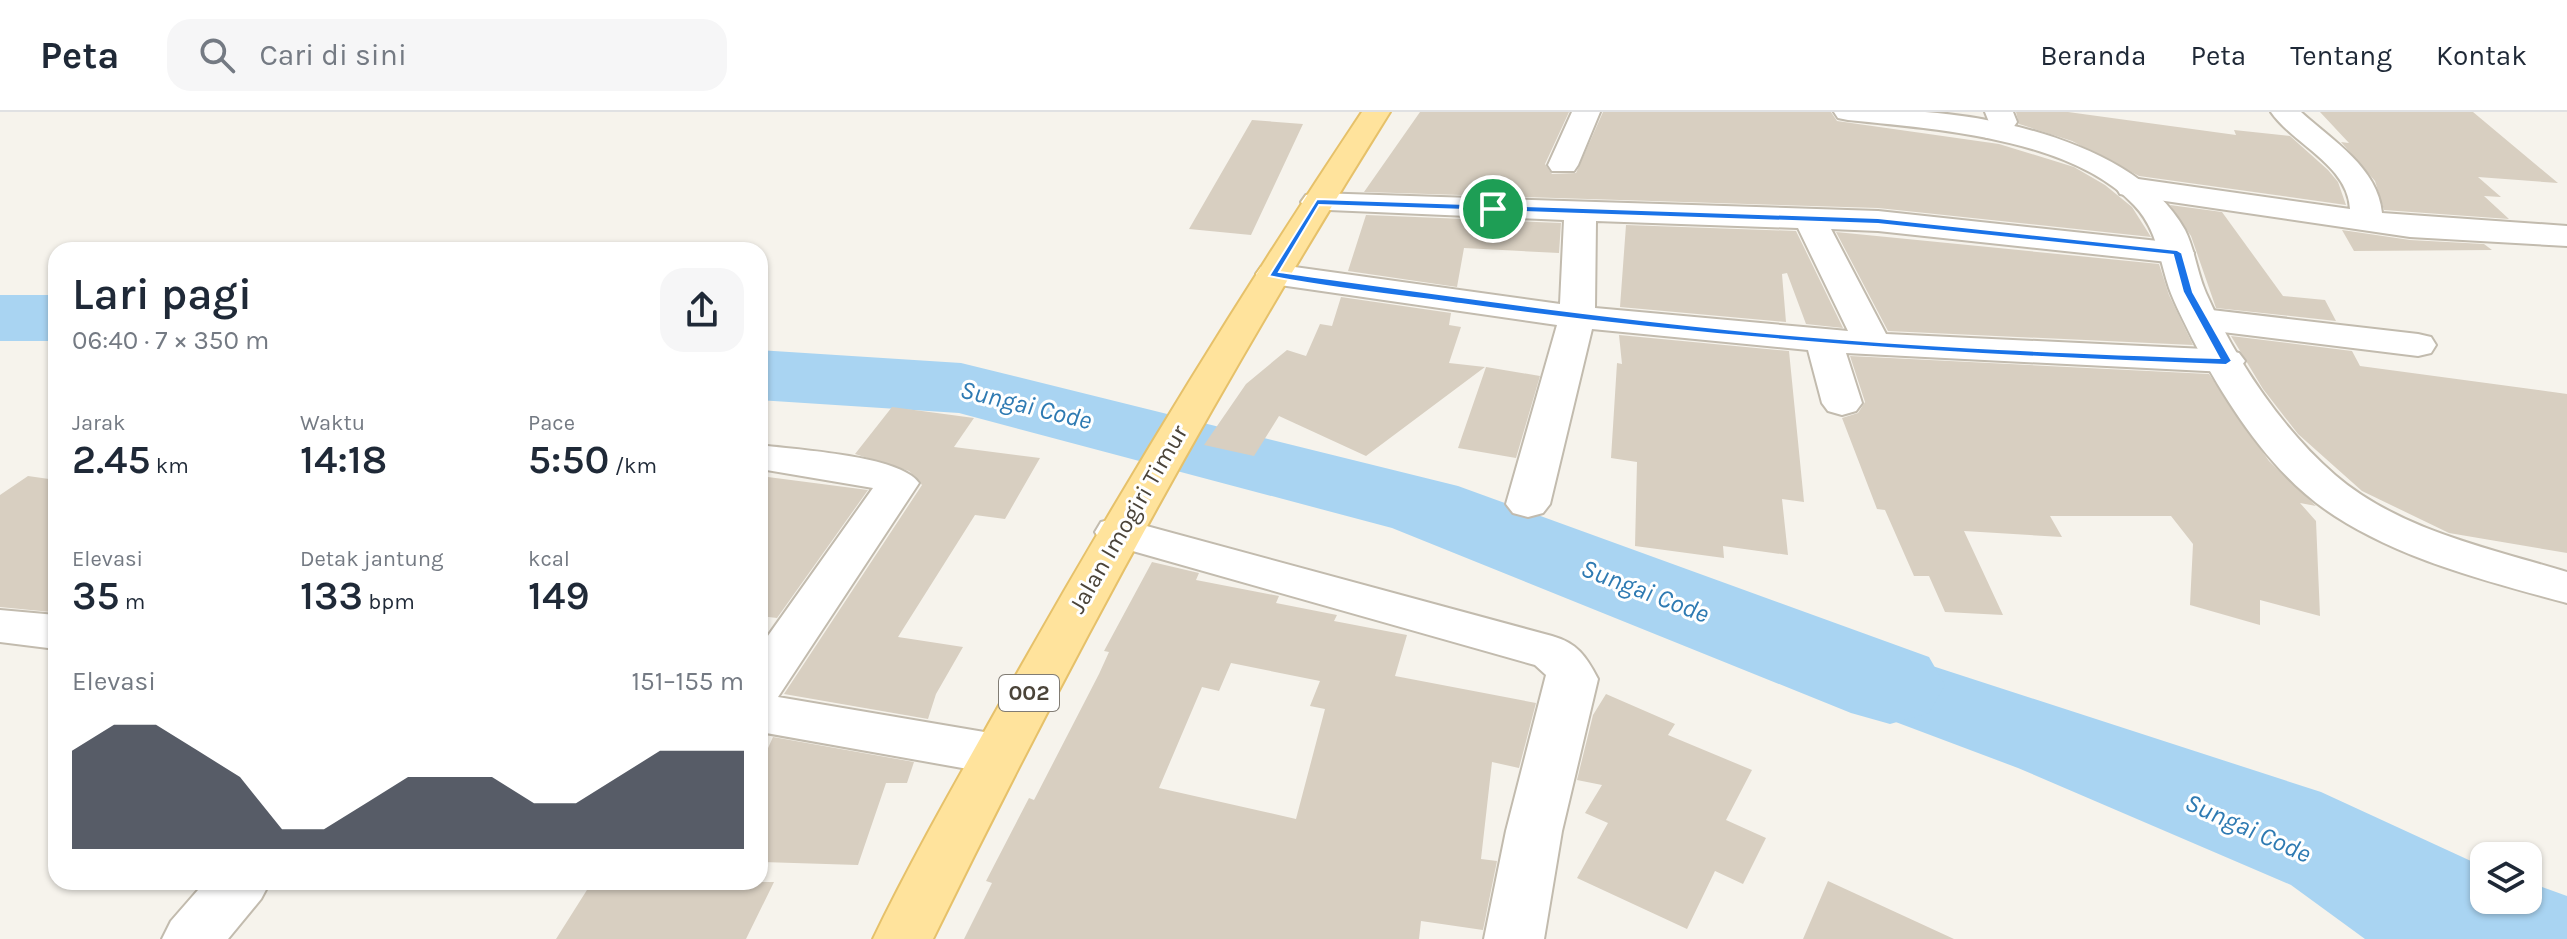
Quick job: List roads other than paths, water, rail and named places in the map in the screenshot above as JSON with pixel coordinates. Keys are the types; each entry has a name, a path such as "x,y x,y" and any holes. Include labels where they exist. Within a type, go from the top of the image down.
{"main road":[{"name":"Jalan Imogiri Timur","path":"903,939 996,754 1117,532 1317,202 1376,112"}],"street":[{"path":"1563,165 1586,112"},
{"path":"1848,112 1998,122 2083,160 2131,187 2168,227 2188,292 2226,361 2289,454 2343,503 2413,537 2567,588"},
{"path":"2285,112 2352,173 2365,195 2367,221"},
{"path":"2131,187 2367,221 2448,230 2567,236"},
{"path":"1317,202 1810,219 1965,228 2177,253"},
{"path":"1528,504 1577,317 1580,213"},
{"path":"1810,219 1873,344"},
{"path":"1273,274 1577,317 1824,341 2012,354 2226,361"},
{"path":"2203,320 2418,345"},
{"path":"1824,341 1842,403"},
{"path":"768,458 882,476 898,483 768,673"},
{"path":"1117,532 1552,653 1566,665 1573,679 1534,831 1514,939"},
{"path":"0,626 48,631"},
{"path":"768,714 996,754"},
{"path":"192,939 234,890"}],"water":[{"path":"1800,623 2321,792 2470,861 2470,914 2542,914 2542,887 2567,896 2567,939 2365,939 2291,885 2018,768 1720,656"}],"waterway":[{"name":"Sungai Code","path":"0,318 48,318"},
{"name":"Sungai Code","path":"768,376 961,388 1425,507 1890,685"}]}
